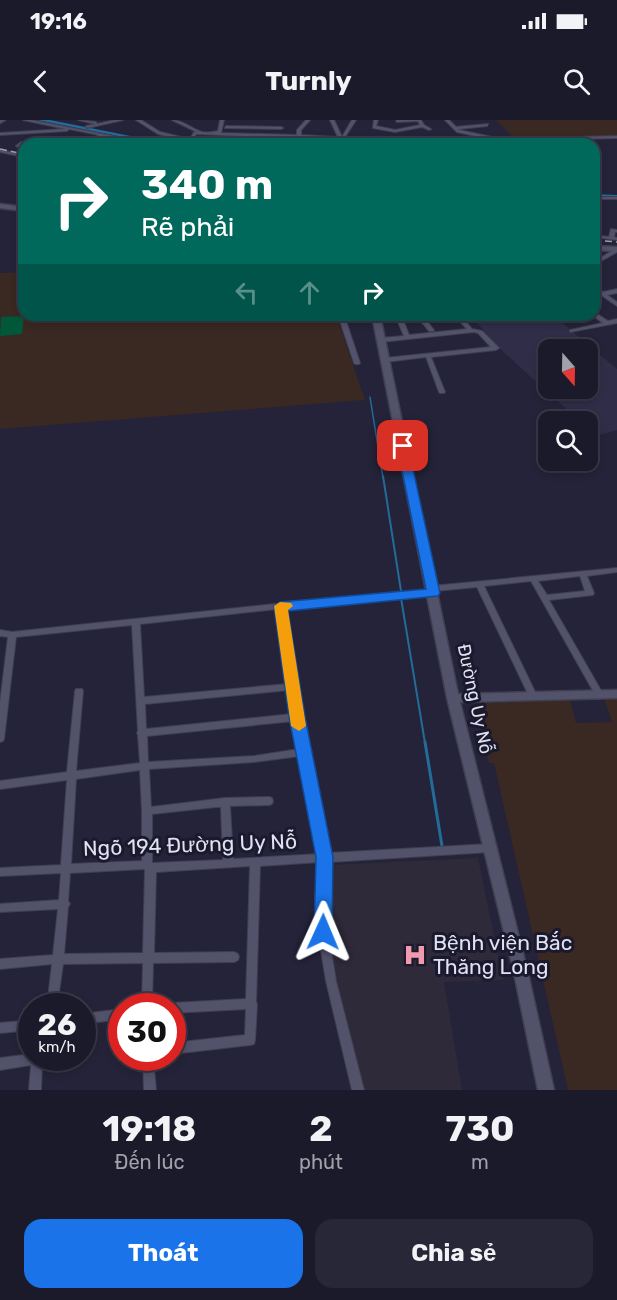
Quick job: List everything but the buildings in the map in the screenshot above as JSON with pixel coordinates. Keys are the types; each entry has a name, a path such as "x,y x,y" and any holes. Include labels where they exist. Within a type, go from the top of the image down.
{"street":[{"path":"25,120 120,138"},
{"path":"80,120 101,124"},
{"path":"87,127 121,120"},
{"path":"138,120 166,135 179,138"},
{"path":"174,120 188,129 218,133 222,120"},
{"path":"223,134 228,120"},
{"path":"276,136 287,120"},
{"path":"192,138 195,133 301,138 299,130 308,120"},
{"path":"332,120 341,138"},
{"path":"343,138 354,120"},
{"path":"376,120 374,127 395,131 422,126 429,129"},
{"path":"397,121 419,120 422,126"},
{"path":"447,120 458,131 481,138"},
{"path":"482,120 491,129"},
{"path":"454,128 487,125"},
{"path":"225,127 281,128"},
{"path":"0,134 73,129"},
{"path":"166,135 188,129"},
{"path":"395,131 394,134 399,138"},
{"path":"97,138 102,135"},
{"path":"597,138 617,137"},
{"path":"0,151 18,155"},
{"path":"600,199 616,202"},
{"path":"0,206 18,208"},
{"path":"614,238 614,230 617,231"},
{"path":"600,248 617,249"},
{"path":"600,260 617,249"},
{"path":"600,296 617,291"},
{"path":"600,293 617,304"},
{"path":"600,318 607,323"},
{"path":"343,321 357,363"},
{"name":"Đường Uy Nỗ","path":"377,321 453,699 521,973 546,1090"},
{"path":"424,321 431,330"},
{"path":"462,321 471,331"},
{"path":"573,331 617,321"},
{"path":"401,322 407,338"},
{"path":"381,340 471,331 480,332 496,348 385,360"},
{"path":"428,356 442,392"},
{"path":"0,633 12,634 136,623 617,570"},
{"path":"546,597 590,592 582,573"},
{"path":"533,578 546,597 573,652 599,694"},
{"path":"479,584 533,696"},
{"path":"280,606 297,717 325,857 323,932 331,981 358,1090"},
{"path":"136,623 149,866 150,959 148,993"},
{"path":"0,739 4,661 12,634"},
{"path":"140,701 292,687"},
{"path":"54,993 65,904 79,691"},
{"path":"453,699 617,694"},
{"path":"141,733 297,717"},
{"path":"0,785 143,766 254,759 304,752"},
{"path":"147,812 225,802 269,801"},
{"path":"225,802 228,862"},
{"name":"Ngõ 194 Đường Uy Nỗ","path":"0,872 490,848"},
{"path":"186,1047 250,1040 255,861"},
{"path":"0,908 65,904"},
{"path":"0,964 59,959 234,957"},
{"path":"186,1007 252,1004"},
{"path":"0,1028 18,1026"},
{"path":"0,1064 18,1061"},
{"path":"34,1090 38,1071"},
{"path":"149,1071 150,1090"}],"shaded area":[{"path":"496,120 617,120 617,136 514,138"},
{"path":"18,272 18,321 338,321 365,400 0,429 0,273"},
{"path":"475,321 560,321 581,339 538,339 538,383 498,347"},
{"path":"598,353 617,369 617,430 598,435 598,411 569,411 556,399 598,399"},
{"path":"609,698 617,698 617,1090 568,1090 494,763 489,763 476,708 485,703 570,700 576,723 612,722 605,701"},
{"name":"Bệnh viện Bắc Thăng Long","path":"478,858 503,980 444,982 462,1090 363,1090 339,998 328,930 329,865"}],"green space":[{"path":"18,316 18,321 23,321 22,334 0,336 1,317"}],"waterway":[{"path":"40,120 136,138"},
{"path":"600,196 617,197"},
{"path":"370,397 383,478"},
{"path":"383,476 401,591"},
{"path":"401,598 425,743"},
{"path":"425,742 442,846"}],"railway":[{"path":"0,149 18,153"},
{"path":"600,241 617,242"}],"slow traffic":[{"path":"286,606 280,606 299,726"}],"place":[{"name":"Bệnh viện Bắc Thăng Long","path":"415,955"}],"route":[{"path":"323,932 325,857 297,717 280,606 433,593 403,446"}]}
